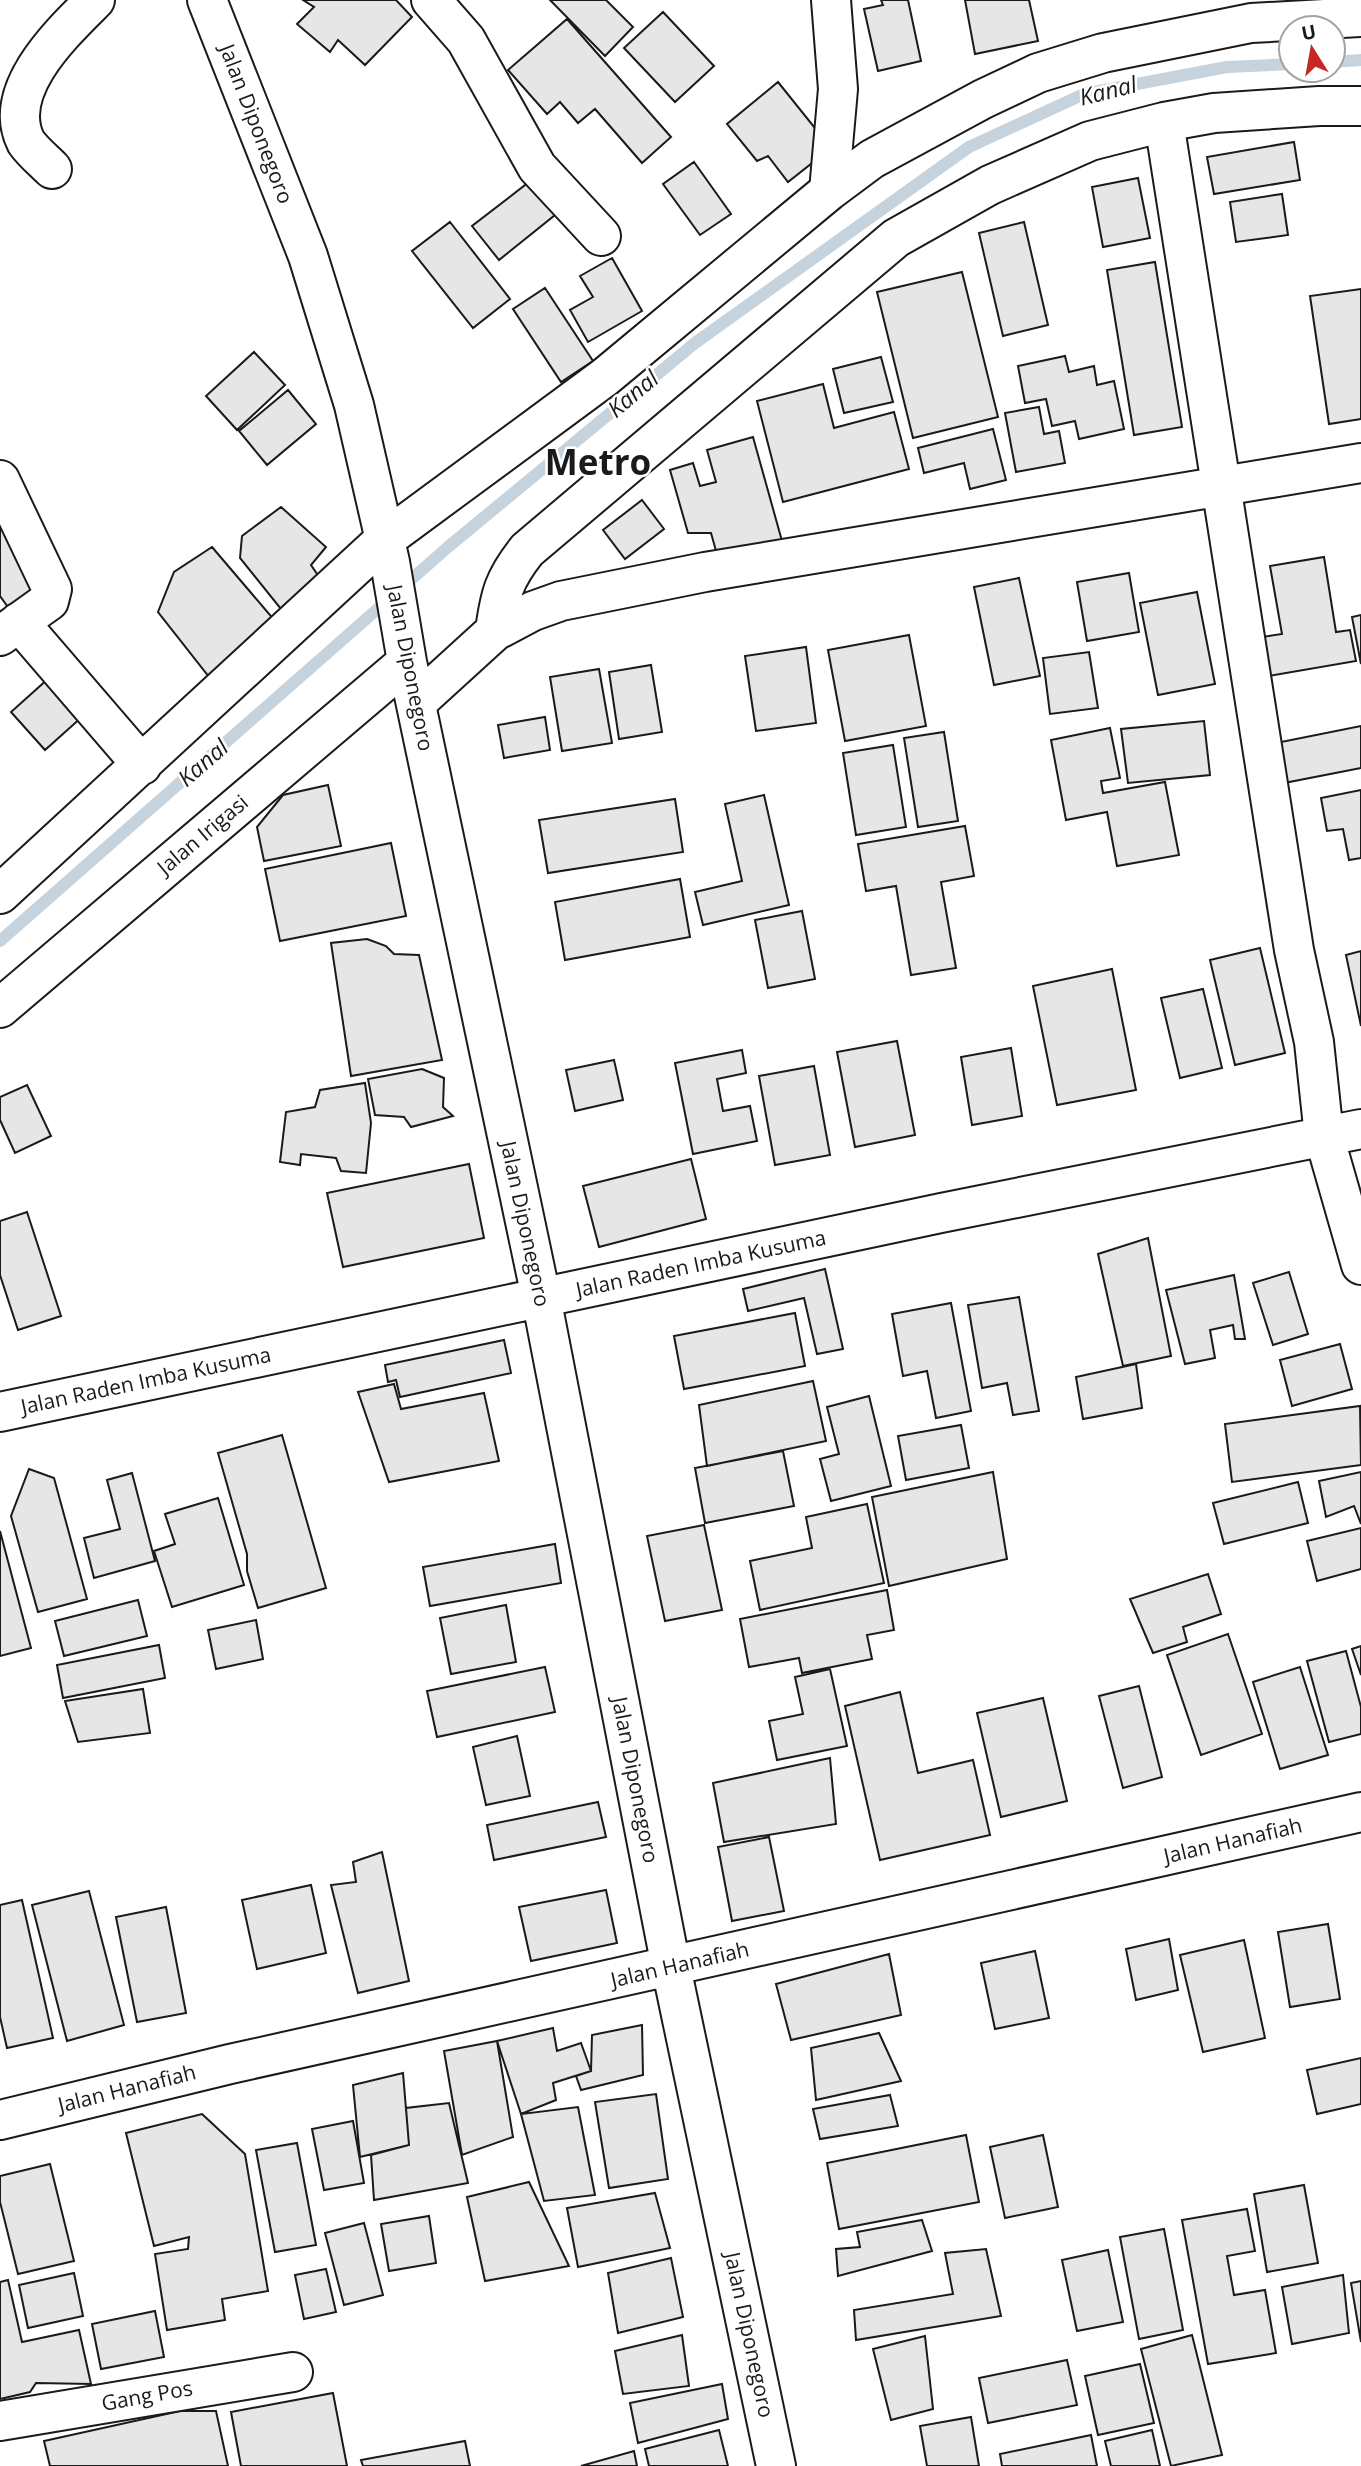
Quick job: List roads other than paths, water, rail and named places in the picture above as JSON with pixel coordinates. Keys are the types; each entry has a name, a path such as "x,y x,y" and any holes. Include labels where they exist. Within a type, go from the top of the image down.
{"street":[{"path":"52,169 24,140 17,116 20,85 43,52 96,0"},
{"name":"Jalan Diponegoro","path":"207,0 308,256 354,405 387,551 416,703 541,1297 671,1967 776,2466"},
{"path":"431,0 466,40 537,167 601,236"},
{"path":"829,191 838,89 831,0"},
{"path":"0,894 142,765 387,551 605,377 829,191 872,159 923,130 1038,73 1103,52 1251,23 1361,17"},
{"path":"495,631 499,604 508,574 527,550 896,238 990,185 1090,141 1164,122 1214,113 1361,106"},
{"path":"1164,122 1294,950 1314,1042 1324,1136 1361,1265"},
{"path":"416,703 495,631 533,611 561,601 705,572 1361,463"},
{"path":"0,480 52,589 48,601 10,629 142,765"},
{"name":"Jalan Irigasi","path":"0,1008 406,654"},
{"name":"Jalan Raden Imba Kusuma","path":"0,1412 541,1297 1361,1129"},
{"name":"Jalan Hanafiah","path":"0,2120 230,2064 1361,1812"},
{"name":"Gang Pos","path":"0,2421 293,2372"}],"waterway":[{"name":"Kanal","path":"1347,61 1361,60"},
{"name":"Kanal","path":"0,941 448,547 695,343 969,147 1084,94 1227,67 1277,65"}],"district":[{"name":"Metro","path":"598,463"}]}
